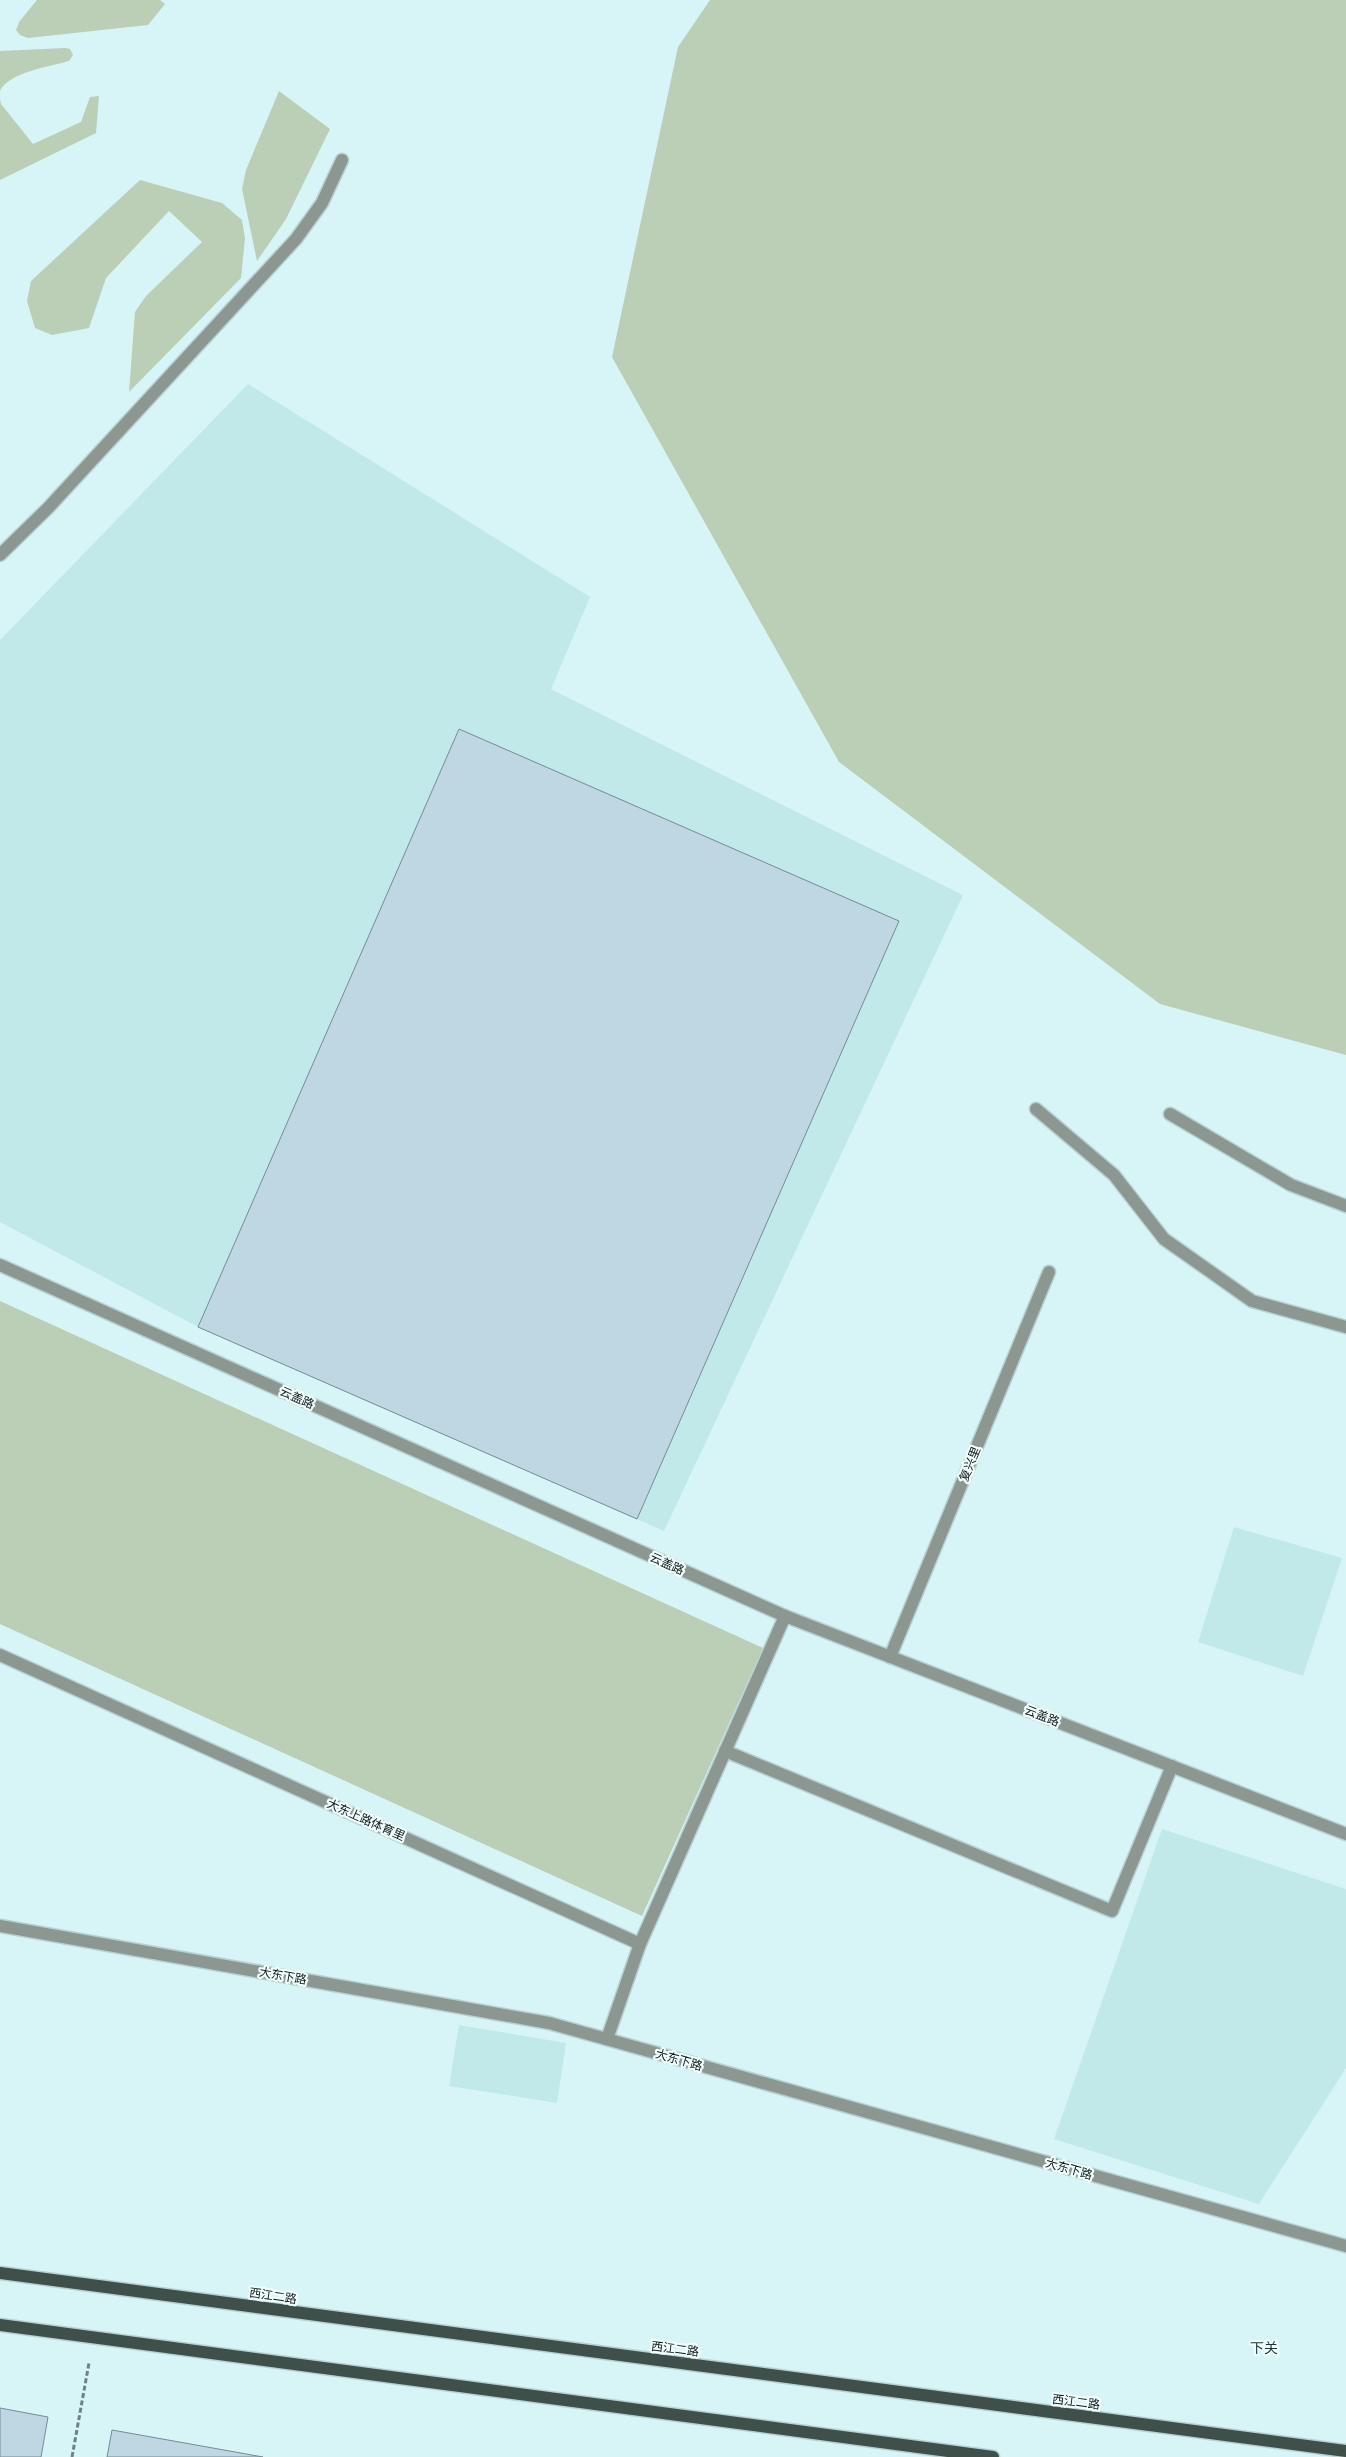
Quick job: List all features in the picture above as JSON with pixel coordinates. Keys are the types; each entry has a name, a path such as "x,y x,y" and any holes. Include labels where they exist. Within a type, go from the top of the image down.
{"main road":[{"name":"西江二路","path":"0,2273 1346,2451"},
{"path":"0,2325 993,2457"}],"street":[{"path":"0,555 48,508 296,239 322,203 342,160"},
{"path":"1036,1108 1114,1175 1164,1239 1252,1301 1346,1328"},
{"path":"1170,1114 1291,1185 1346,1206"},
{"name":"云盖路","path":"0,1265 784,1616 1346,1834"},
{"name":"复兴里","path":"890,1657 1049,1272"},
{"path":"607,2039 640,1944 784,1616"},
{"name":"大东上路体育里","path":"0,1655 640,1944"},
{"path":"725,1751 1112,1911 1172,1766"},
{"name":"大东下路","path":"0,1926 550,2023 1346,2246"}],"path":[{"path":"72,2457 94,2338"}],"shaded area":[{"path":"248,384 590,597 551,689 963,895 664,1531 198,1327 0,1222 0,640"},
{"path":"1234,1527 1342,1558 1303,1676 1198,1642"},
{"path":"1162,1829 1346,1889 1346,2068 1259,2204 1054,2139"},
{"path":"459,2025 566,2043 557,2103 449,2086"}],"green space":[{"path":"37,0 160,0 165,4 148,25 28,38 20,35 16,30 19,22"},
{"path":"710,0 1346,0 1346,1055 1160,1004 839,762 612,357 678,47"},
{"path":"70,49 73,55 69,61 21,75 12,79 0,91 0,51"},
{"path":"279,91 330,129 286,219 257,261 242,189 246,170"},
{"path":"99,96 96,133 0,180 0,99 1,104 33,144 81,122 90,97"},
{"path":"140,180 222,203 242,220 245,238 241,278 129,392 135,312 146,296 202,242 169,211 106,278 89,328 52,335 35,328 27,301 31,281"},
{"path":"0,1301 763,1648 642,1916 0,1624"}],"building":[{"path":"459,729 899,921 637,1519 198,1327"},
{"path":"0,2408 48,2417 41,2457 0,2457"},
{"path":"112,2430 263,2457 107,2457"}],"district":[{"name":"下关","path":"1264,2348"}]}
